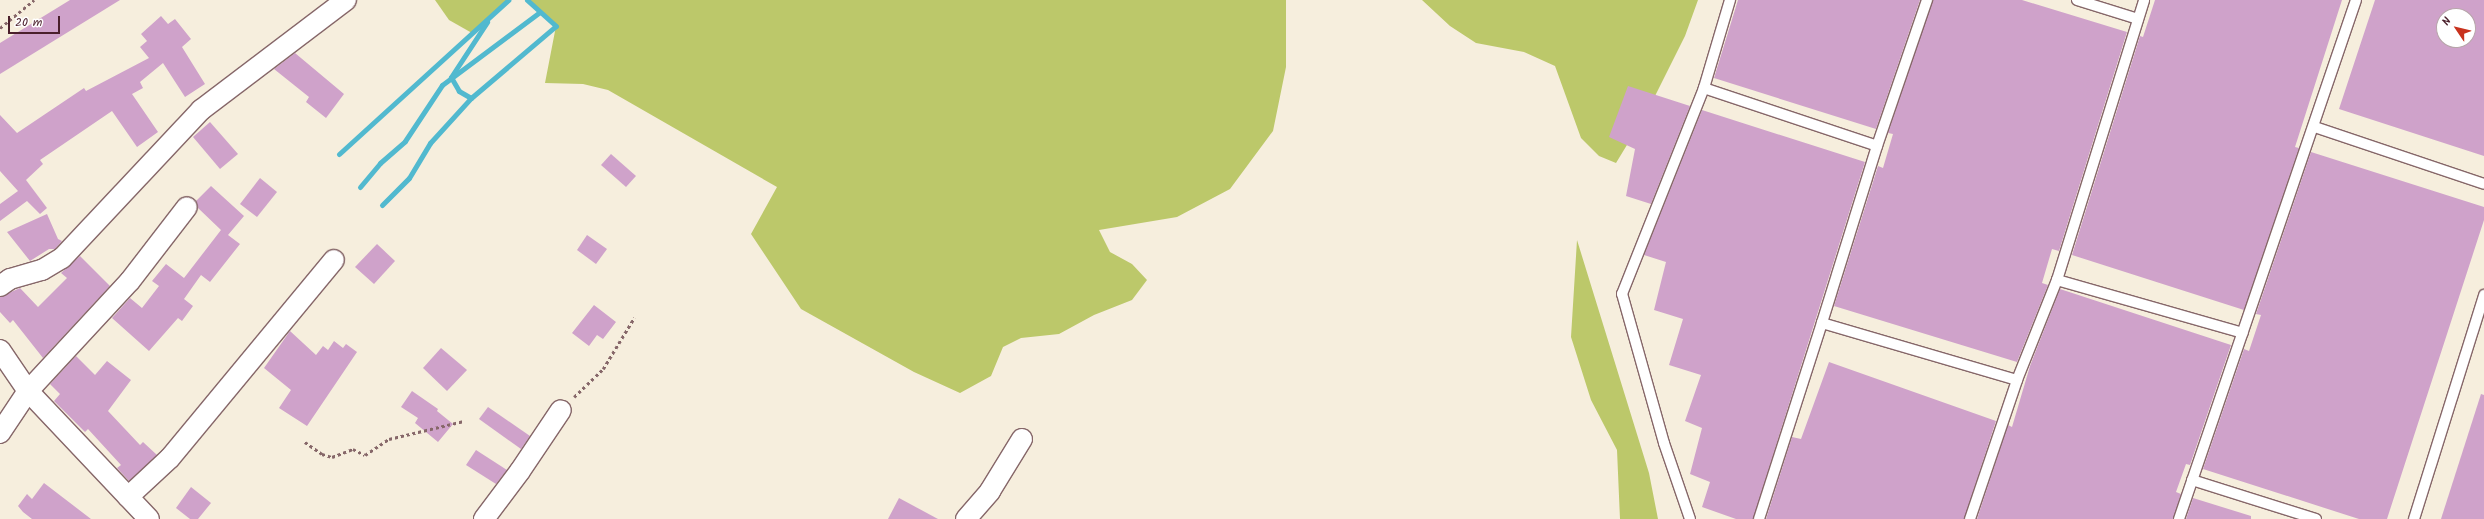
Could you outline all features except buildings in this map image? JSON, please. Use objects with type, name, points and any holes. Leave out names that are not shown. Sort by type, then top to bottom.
[{"type":"street","points":[[0,286],[10,279],[42,270],[62,258],[201,110],[346,0]]},
{"type":"street","points":[[0,433],[28,391],[130,281],[187,207]]},
{"type":"street","points":[[128,498],[170,458],[334,260]]},
{"type":"street","points":[[0,350],[28,391],[149,519]]},
{"type":"street","points":[[484,519],[520,472],[560,410]]},
{"type":"street","points":[[966,519],[990,491],[1022,439]]},
{"type":"lane","points":[[1690,519],[1664,442],[1622,294],[1704,88],[1730,0]]},
{"type":"lane","points":[[1759,519],[1877,146],[1927,0]]},
{"type":"lane","points":[[2077,0],[2138,18]]},
{"type":"lane","points":[[1970,519],[2017,380],[2057,280],[2144,0]]},
{"type":"lane","points":[[2179,519],[2315,127],[2356,0]]},
{"type":"lane","points":[[1704,88],[1877,146]]},
{"type":"lane","points":[[2315,127],[2484,184]]},
{"type":"lane","points":[[2057,280],[2243,333]]},
{"type":"lane","points":[[2414,519],[2484,295]]},
{"type":"lane","points":[[1822,323],[2017,380]]},
{"type":"lane","points":[[2192,480],[2316,519]]},
{"type":"path","points":[[0,28],[34,0]]},
{"type":"path","points":[[560,410],[604,369],[634,318]]},
{"type":"path","points":[[305,442],[322,454],[332,457],[353,449],[365,456],[389,439],[464,421]]},
{"type":"green space","points":[[435,0],[508,0],[472,33],[449,20]]},
{"type":"green space","points":[[527,0],[1286,0],[1286,67],[1273,131],[1230,189],[1177,217],[1099,230],[1110,252],[1132,264],[1147,280],[1132,300],[1094,315],[1059,334],[1021,338],[1003,347],[991,376],[960,393],[914,372],[801,309],[751,234],[777,187],[608,90],[583,84],[545,83],[556,26]]},
{"type":"green space","points":[[1422,0],[1698,0],[1685,36],[1647,112],[1616,163],[1599,156],[1581,138],[1555,66],[1524,52],[1476,43],[1450,26]]},
{"type":"green space","points":[[1577,240],[1649,473],[1658,519],[1620,519],[1617,450],[1591,400],[1571,337]]},
{"type":"waterway","points":[[339,154],[508,0]]},
{"type":"waterway","points":[[382,205],[409,178],[430,143],[471,98],[556,26],[527,0]]},
{"type":"waterway","points":[[360,187],[380,163],[405,141],[442,85],[540,12]]},
{"type":"waterway","points":[[471,98],[459,91],[451,77],[487,22]]}]
